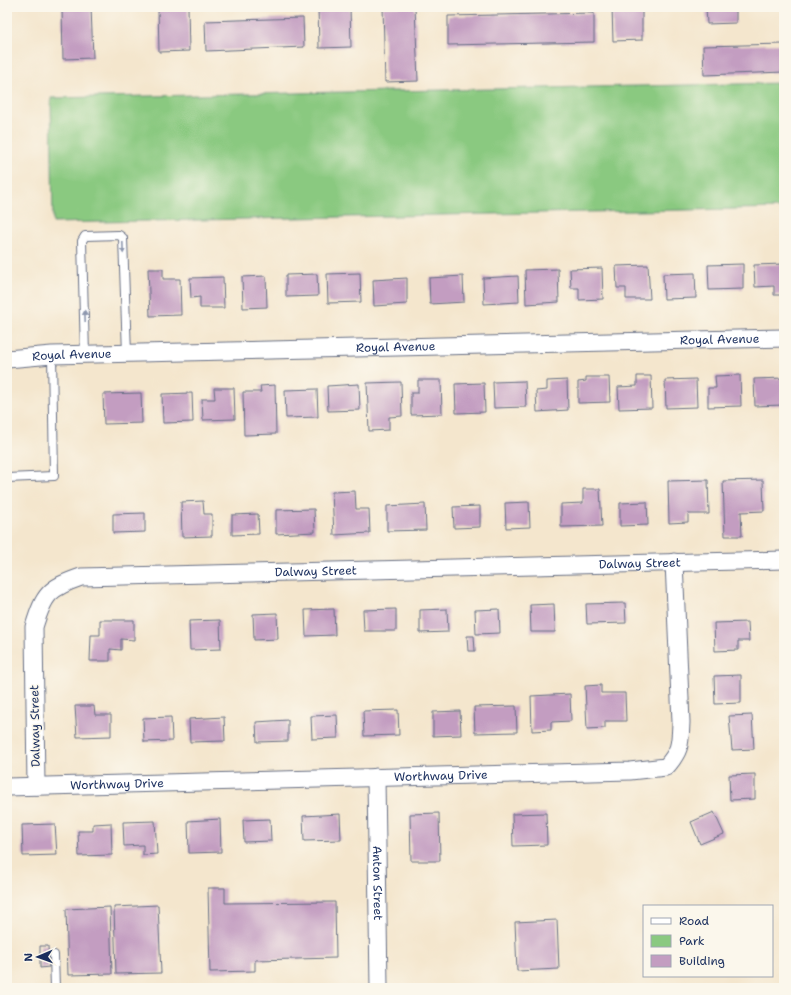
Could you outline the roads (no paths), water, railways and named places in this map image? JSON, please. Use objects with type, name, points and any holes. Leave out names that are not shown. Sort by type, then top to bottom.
[{"type":"street","name":"Royal Avenue","points":[[7,359],[52,355],[784,338]]},
{"type":"street","name":"Dalway Street","points":[[36,786],[34,627],[40,608],[50,592],[62,584],[81,577],[784,560]]},
{"type":"street","name":"Worthway Drive","points":[[7,787],[630,771],[666,767],[675,757],[680,745],[681,722],[674,562]]},
{"type":"street","name":"Anton Street","points":[[376,778],[380,988]]},
{"type":"lane","points":[[85,355],[82,241],[85,236],[119,235],[123,238],[127,354]]},
{"type":"lane","points":[[7,478],[54,476],[52,355]]},
{"type":"lane","points":[[54,955],[55,988]]}]
